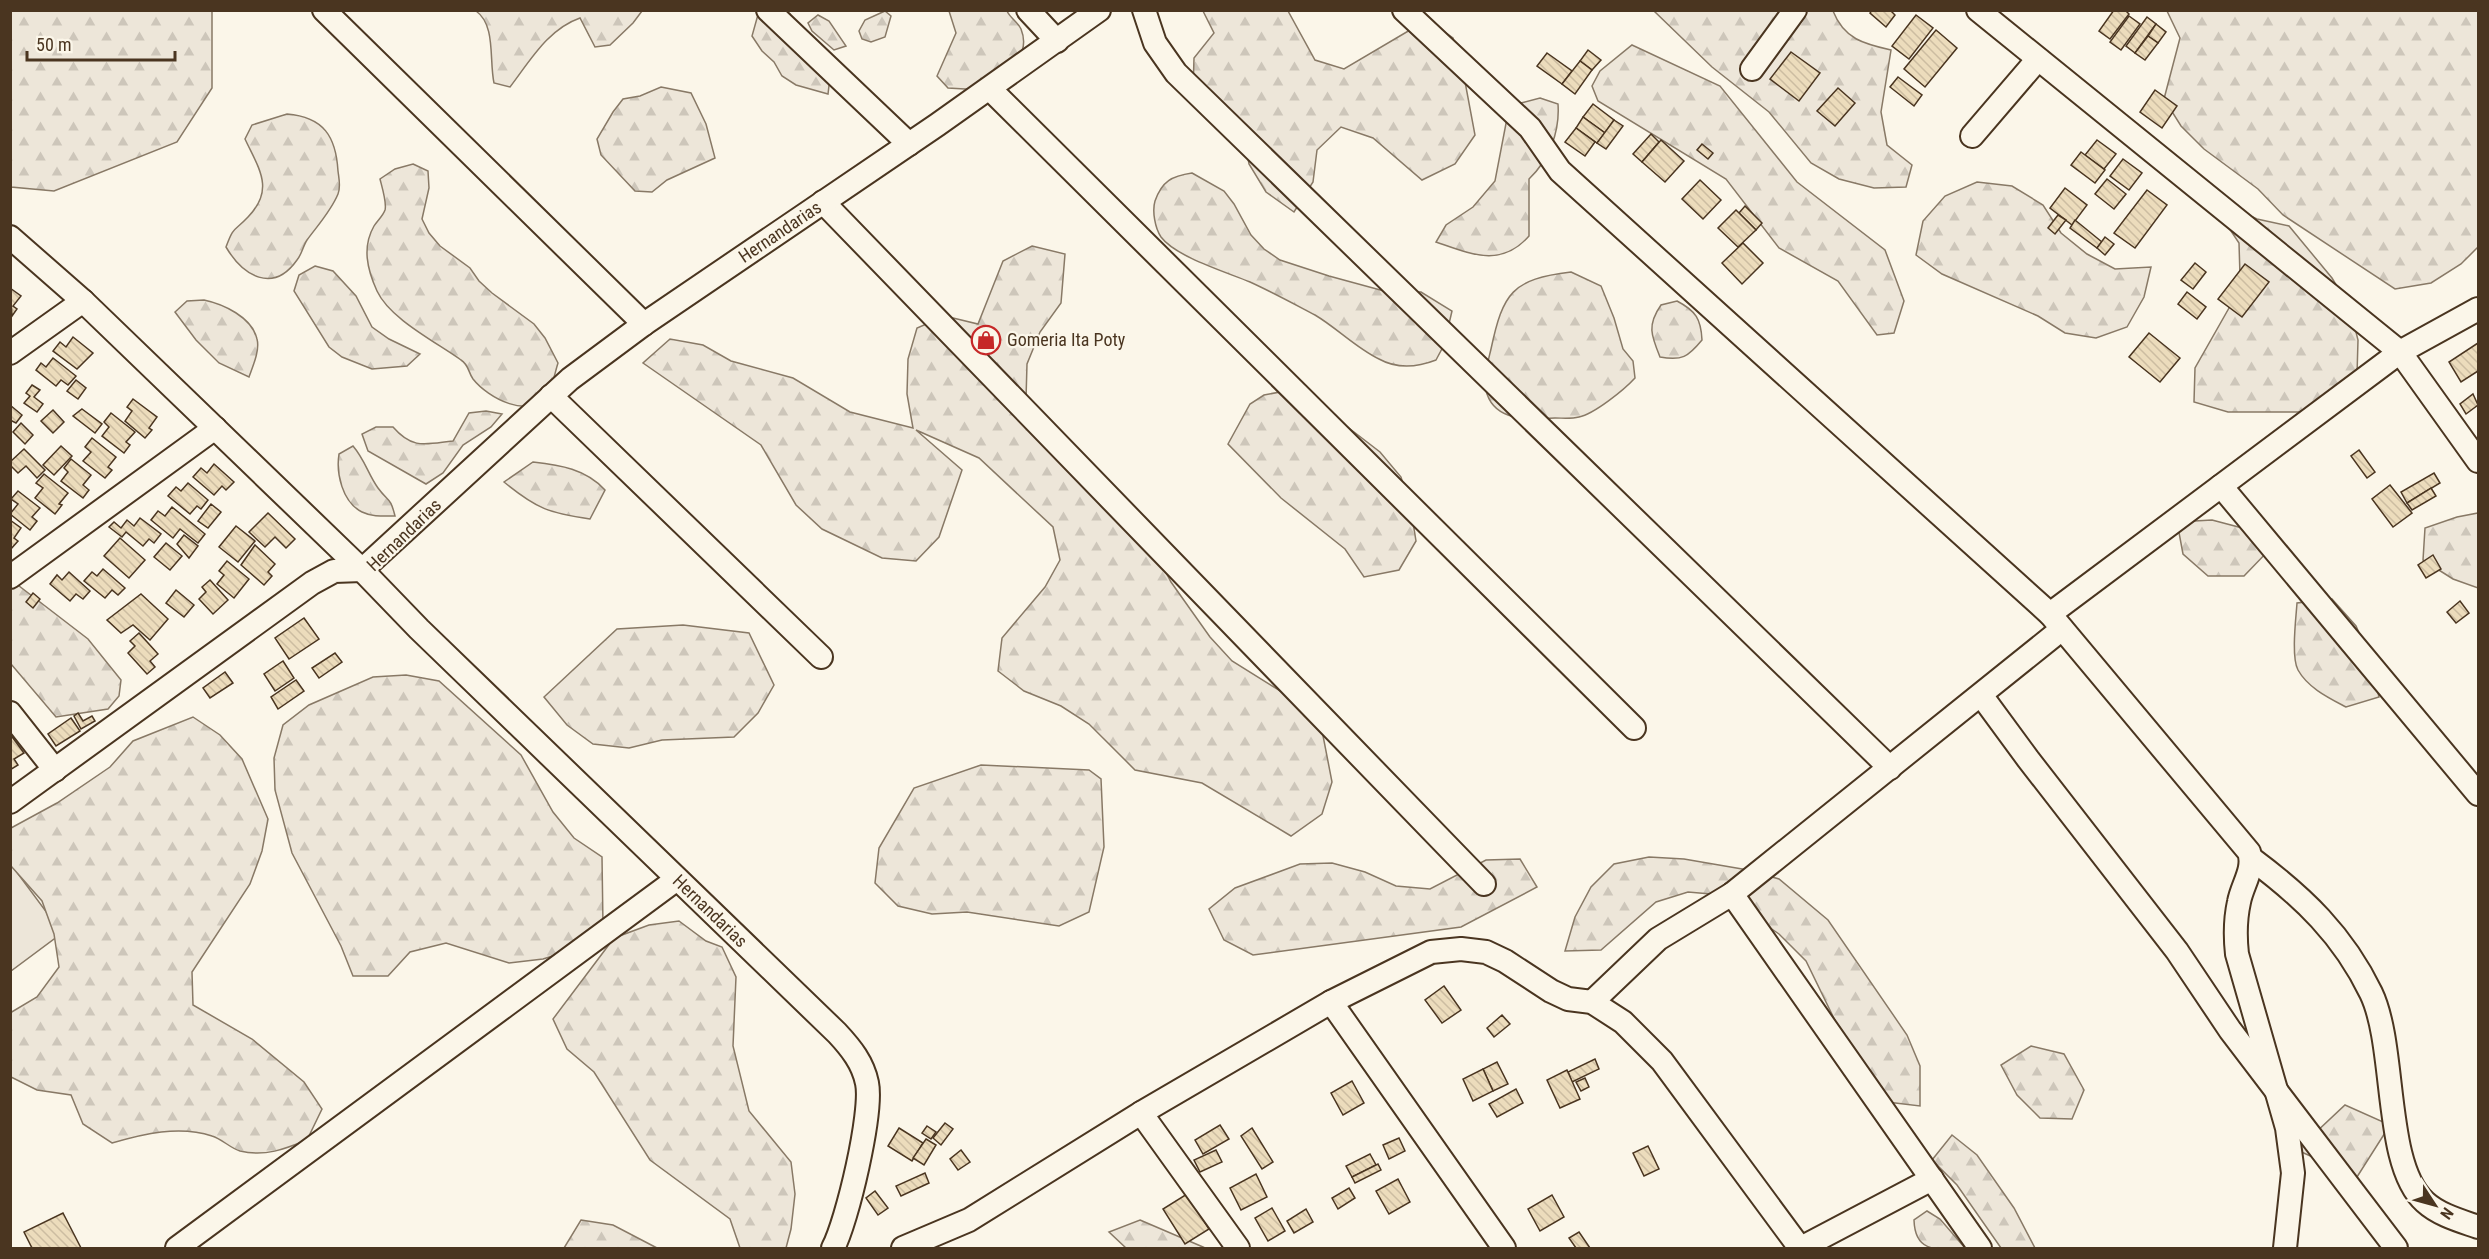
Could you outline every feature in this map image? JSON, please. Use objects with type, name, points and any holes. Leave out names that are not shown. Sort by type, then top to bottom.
[{"type":"street","points":[[324,10],[644,324]]},
{"type":"street","points":[[768,10],[909,144]]},
{"type":"street","points":[[1028,10],[1057,41]]},
{"type":"street","name":"Hernandarias","points":[[833,1248],[847,1212],[868,1109],[868,1085],[863,1067],[837,1033],[419,629],[362,570],[551,396],[644,324],[990,89],[1099,10]]},
{"type":"street","points":[[1144,10],[1155,43],[1176,73],[1890,768]]},
{"type":"street","points":[[1404,10],[1530,128],[1560,171],[2056,621],[2243,844],[2252,860],[2293,890],[2330,928],[2372,995],[2383,1033],[2401,1156],[2413,1188],[2426,1203],[2450,1217],[2478,1227]]},
{"type":"street","points":[[1752,69],[1795,10]]},
{"type":"street","points":[[1978,10],[2400,352],[2478,461]]},
{"type":"street","points":[[1972,136],[2038,59]]},
{"type":"street","points":[[990,89],[1634,728]]},
{"type":"street","points":[[823,202],[1484,884]]},
{"type":"street","points":[[10,237],[83,302],[362,570]]},
{"type":"street","points":[[10,353],[83,302]]},
{"type":"street","points":[[1592,1002],[1658,939],[1732,894],[1981,695],[2056,621],[2221,486],[2400,352],[2478,309]]},
{"type":"street","points":[[551,396],[821,657]]},
{"type":"street","points":[[10,577],[215,429]]},
{"type":"street","points":[[2221,486],[2478,794]]},
{"type":"street","points":[[10,802],[312,583],[334,571],[362,570]]},
{"type":"street","points":[[1981,695],[2177,951],[2230,1030],[2396,1248]]},
{"type":"street","points":[[10,713],[55,770]]},
{"type":"street","points":[[2252,860],[2239,900],[2234,929],[2236,946],[2287,1128],[2293,1173],[2285,1248]]},
{"type":"street","points":[[177,1248],[677,879]]},
{"type":"street","points":[[1732,894],[1980,1248]]},
{"type":"street","points":[[903,1248],[969,1220],[1142,1113],[1331,1002],[1431,952],[1461,949],[1486,952],[1560,995],[1579,1002],[1592,1002],[1623,1022],[1662,1061],[1801,1248],[1932,1179]]},
{"type":"street","points":[[1331,1002],[1504,1248]]},
{"type":"street","points":[[1142,1113],[1238,1248]]},
{"type":"green space","points":[[10,11],[212,11],[212,88],[177,142],[54,191],[11,187]]},
{"type":"green space","points":[[476,11],[642,11],[610,45],[595,47],[580,18],[569,23],[540,47],[510,87],[494,83],[487,25]]},
{"type":"green space","points":[[759,11],[786,11],[790,14],[793,31],[830,77],[828,94],[796,85],[782,76],[774,62],[762,51],[752,36]]},
{"type":"green space","points":[[885,11],[891,16],[885,37],[871,42],[862,39],[859,31],[865,20]]},
{"type":"green space","points":[[949,11],[1007,11],[1021,29],[1024,40],[1023,49],[1014,65],[982,90],[948,88],[937,76],[956,33]]},
{"type":"green space","points":[[1203,11],[1288,11],[1315,60],[1344,69],[1427,20],[1453,38],[1463,71],[1475,135],[1455,164],[1422,180],[1373,138],[1341,127],[1317,150],[1313,182],[1294,212],[1266,192],[1249,164],[1243,132],[1193,91],[1194,58],[1214,33]]},
{"type":"green space","points":[[1654,11],[1833,11],[1843,28],[1856,39],[1891,50],[1881,112],[1887,145],[1912,165],[1906,187],[1874,188],[1839,179],[1811,163],[1769,112],[1712,67]]},
{"type":"green space","points":[[2167,11],[2478,11],[2478,247],[2461,264],[2431,283],[2395,289],[2283,215],[2258,189],[2204,149],[2181,126],[2164,99],[2180,38]]},
{"type":"green space","points":[[818,15],[829,21],[846,46],[834,50],[812,31],[808,23]]},
{"type":"green space","points":[[1632,45],[1720,86],[1797,182],[1885,250],[1904,301],[1894,333],[1877,335],[1838,281],[1779,248],[1726,179],[1598,101],[1592,86],[1600,71]]},
{"type":"green space","points":[[661,87],[691,93],[706,124],[715,158],[667,180],[652,192],[635,191],[601,155],[597,139],[623,99],[640,96]]},
{"type":"green space","points":[[1540,98],[1558,104],[1558,114],[1552,145],[1542,163],[1529,179],[1529,236],[1508,252],[1485,256],[1436,242],[1446,225],[1473,207],[1495,181],[1508,113],[1521,103]]},
{"type":"green space","points":[[287,114],[310,119],[326,131],[337,159],[339,189],[332,206],[307,240],[299,258],[288,270],[278,276],[259,277],[241,266],[226,247],[233,232],[256,207],[263,188],[259,169],[245,139],[252,125]]},
{"type":"green space","points":[[413,164],[428,171],[429,188],[422,219],[429,233],[440,246],[470,268],[479,281],[492,293],[534,324],[545,338],[558,363],[550,390],[540,401],[520,406],[509,404],[489,393],[473,379],[464,362],[414,329],[392,311],[377,291],[368,266],[367,250],[370,234],[385,210],[380,179],[395,169]]},
{"type":"green space","points":[[1192,173],[1224,191],[1251,235],[1264,249],[1280,260],[1384,291],[1421,292],[1452,311],[1444,345],[1436,360],[1408,366],[1386,362],[1362,349],[1315,315],[1250,282],[1189,257],[1168,244],[1161,237],[1156,224],[1155,201],[1165,184],[1179,176]]},
{"type":"green space","points":[[1977,182],[2012,186],[2043,205],[2061,233],[2087,254],[2115,269],[2151,267],[2144,297],[2127,327],[2096,338],[2065,333],[2038,316],[1942,274],[1916,255],[1923,221],[1945,196]]},
{"type":"green space","points":[[2227,205],[2257,219],[2289,226],[2332,278],[2350,308],[2358,340],[2357,375],[2332,403],[2299,412],[2228,412],[2194,402],[2195,368],[2229,308],[2240,276],[2239,243],[2221,216]]},
{"type":"green space","points":[[1032,246],[1065,254],[1061,303],[1040,332],[1027,364],[1026,399],[1138,518],[1171,582],[1210,637],[1232,661],[1319,715],[1332,782],[1322,814],[1291,836],[1202,783],[1135,770],[1089,724],[1061,706],[1024,691],[998,671],[1002,638],[1045,587],[1060,560],[1053,527],[979,458],[916,430],[962,470],[939,537],[916,561],[882,558],[822,529],[796,505],[761,445],[643,363],[670,339],[703,345],[731,361],[793,378],[850,412],[913,428],[907,394],[908,359],[917,328],[945,316],[978,324],[1003,261]]},
{"type":"green space","points":[[315,266],[333,271],[356,296],[372,327],[389,339],[420,354],[407,366],[372,369],[342,357],[329,347],[294,291],[299,275]]},
{"type":"green space","points":[[1571,272],[1601,286],[1623,349],[1633,361],[1635,378],[1608,401],[1579,417],[1526,418],[1507,415],[1492,403],[1485,383],[1500,314],[1513,292],[1523,285],[1535,279]]},
{"type":"green space","points":[[204,300],[236,313],[254,331],[258,348],[249,377],[219,363],[196,340],[175,312],[187,301]]},
{"type":"green space","points":[[1677,301],[1689,308],[1696,316],[1702,340],[1684,356],[1660,357],[1654,342],[1652,324],[1661,305]]},
{"type":"green space","points":[[1301,388],[1315,402],[1380,452],[1401,477],[1411,510],[1416,541],[1399,570],[1364,577],[1345,549],[1281,498],[1228,444],[1250,404],[1264,395]]},
{"type":"green space","points":[[486,411],[502,414],[491,427],[463,445],[443,473],[426,484],[368,451],[362,434],[376,427],[393,427],[407,439],[420,444],[453,441],[469,413]]},
{"type":"green space","points":[[353,446],[378,488],[390,502],[395,516],[366,514],[355,507],[345,494],[340,478],[339,454]]},
{"type":"green space","points":[[533,462],[572,469],[590,477],[605,490],[590,519],[553,512],[535,504],[504,482]]},
{"type":"green space","points":[[2478,513],[2478,588],[2453,579],[2423,560],[2425,528],[2457,517]]},
{"type":"green space","points":[[2212,520],[2246,529],[2273,546],[2244,576],[2208,576],[2183,554],[2177,522]]},
{"type":"green space","points":[[10,579],[88,639],[121,680],[119,696],[108,709],[56,717],[11,664]]},
{"type":"green space","points":[[2332,599],[2356,626],[2370,658],[2379,697],[2346,707],[2319,692],[2307,682],[2296,664],[2294,637],[2297,603]]},
{"type":"green space","points":[[683,625],[749,633],[774,685],[758,713],[734,737],[662,740],[629,748],[593,744],[567,725],[544,697],[617,629]]},
{"type":"green space","points":[[406,675],[439,681],[521,755],[553,812],[574,838],[602,857],[603,926],[575,949],[543,959],[509,963],[446,943],[410,952],[388,976],[353,976],[341,946],[292,853],[275,790],[274,758],[283,725],[309,705],[373,677]]},
{"type":"green space","points":[[193,717],[220,735],[242,759],[268,819],[262,851],[250,884],[192,972],[193,1005],[252,1039],[304,1082],[322,1109],[307,1140],[275,1151],[249,1153],[240,1151],[212,1136],[187,1131],[161,1132],[112,1143],[83,1124],[71,1095],[37,1090],[11,1077],[10,1013],[37,997],[59,967],[54,934],[42,901],[11,866],[11,828],[57,803],[110,767],[133,741]]},
{"type":"green space","points":[[981,765],[1089,770],[1101,779],[1104,847],[1089,912],[1059,926],[967,912],[932,914],[898,906],[875,883],[879,848],[914,788]]},
{"type":"green space","points":[[1649,857],[1684,859],[1748,870],[1779,879],[1828,920],[1907,1035],[1920,1066],[1920,1106],[1887,1102],[1863,1078],[1806,961],[1779,934],[1722,895],[1688,892],[1656,902],[1601,950],[1565,951],[1575,917],[1591,887],[1614,864]]},
{"type":"green space","points":[[1520,859],[1537,887],[1461,927],[1253,955],[1224,940],[1209,909],[1235,888],[1300,864],[1332,863],[1365,872],[1396,886],[1430,889],[1486,860]]},
{"type":"green space","points":[[10,863],[62,933],[11,971],[10,971]]},
{"type":"green space","points":[[679,921],[706,941],[722,947],[736,977],[733,1046],[749,1111],[791,1162],[795,1194],[791,1229],[786,1248],[740,1248],[730,1219],[650,1160],[594,1072],[567,1049],[553,1019],[614,938],[649,925]]},
{"type":"green space","points":[[2031,1046],[2064,1054],[2084,1090],[2072,1119],[2040,1118],[2017,1095],[2001,1065]]},
{"type":"green space","points":[[2345,1105],[2390,1125],[2357,1177],[2297,1150]]},
{"type":"green space","points":[[1952,1135],[1977,1155],[2014,1208],[2035,1248],[2001,1248],[1957,1185],[1932,1160]]},
{"type":"green space","points":[[1927,1211],[1940,1219],[1965,1248],[1938,1249],[1924,1245],[1915,1231],[1914,1220]]},
{"type":"green space","points":[[581,1220],[613,1225],[657,1248],[564,1248]]},
{"type":"green space","points":[[1140,1220],[1205,1248],[1126,1248],[1109,1232]]},
{"type":"building","points":[[1872,10],[1890,10],[1895,15],[1886,27],[1870,13]]},
{"type":"building","points":[[2114,10],[2125,10],[2129,14],[2110,39],[2099,31]]},
{"type":"building","points":[[1916,15],[1933,28],[1909,59],[1892,46]]},
{"type":"building","points":[[2129,16],[2140,24],[2121,50],[2110,42]]},
{"type":"building","points":[[2147,17],[2156,24],[2135,53],[2126,46]]},
{"type":"building","points":[[2156,24],[2166,32],[2158,43],[2148,36]]},
{"type":"building","points":[[1936,30],[1957,48],[1925,87],[1904,69]]},
{"type":"building","points":[[2148,36],[2158,43],[2145,60],[2135,53]]},
{"type":"building","points":[[1588,50],[1601,60],[1592,70],[1580,61]]},
{"type":"building","points":[[1791,52],[1820,73],[1799,101],[1770,79]]},
{"type":"building","points":[[1547,53],[1572,71],[1562,84],[1537,66]]},
{"type":"building","points":[[1580,61],[1592,70],[1575,94],[1562,84]]},
{"type":"building","points":[[1898,77],[1922,95],[1914,106],[1890,87]]},
{"type":"building","points":[[1838,88],[1855,103],[1835,126],[1817,111]]},
{"type":"building","points":[[2155,90],[2177,106],[2162,128],[2140,112]]},
{"type":"building","points":[[1593,104],[1614,120],[1605,133],[1583,117]]},
{"type":"building","points":[[1583,117],[1605,133],[1597,143],[1576,128]]},
{"type":"building","points":[[1614,120],[1623,126],[1606,149],[1597,143]]},
{"type":"building","points":[[1576,128],[1595,142],[1585,156],[1565,142]]},
{"type":"building","points":[[1651,134],[1659,142],[1642,162],[1633,154]]},
{"type":"building","points":[[1661,140],[1684,161],[1665,182],[1642,162]]},
{"type":"building","points":[[2097,140],[2116,154],[2104,169],[2085,155]]},
{"type":"building","points":[[1702,144],[1713,153],[1708,159],[1697,150]]},
{"type":"building","points":[[2081,152],[2105,170],[2095,183],[2071,165]]},
{"type":"building","points":[[2123,159],[2142,173],[2129,190],[2110,176]]},
{"type":"building","points":[[2107,179],[2126,194],[2114,209],[2095,194]]},
{"type":"building","points":[[1700,180],[1721,200],[1703,219],[1682,199]]},
{"type":"building","points":[[2065,188],[2087,205],[2072,225],[2050,208]]},
{"type":"building","points":[[2147,190],[2167,205],[2135,248],[2114,233]]},
{"type":"building","points":[[1745,206],[1762,223],[1756,230],[1739,213]]},
{"type":"building","points":[[1736,210],[1756,230],[1738,247],[1718,228]]},
{"type":"building","points":[[2058,215],[2066,220],[2055,234],[2048,228]]},
{"type":"building","points":[[2075,220],[2102,242],[2097,248],[2070,228]]},
{"type":"building","points":[[2105,237],[2114,244],[2105,255],[2097,248]]},
{"type":"building","points":[[1743,243],[1763,263],[1742,284],[1722,263]]},
{"type":"building","points":[[2195,263],[2206,272],[2193,289],[2181,280]]},
{"type":"building","points":[[2245,264],[2269,282],[2242,317],[2218,299]]},
{"type":"building","points":[[10,288],[21,296],[13,306],[17,309],[12,316]]},
{"type":"building","points":[[2187,292],[2206,307],[2197,319],[2178,304]]},
{"type":"building","points":[[2149,333],[2180,358],[2160,382],[2129,357]]},
{"type":"building","points":[[73,337],[93,353],[77,369],[53,351],[60,342],[66,347]]},
{"type":"building","points":[[2478,343],[2478,371],[2461,382],[2449,362]]},
{"type":"building","points":[[53,358],[76,376],[68,385],[61,380],[56,386],[36,370],[41,363],[46,367]]},
{"type":"building","points":[[76,380],[86,388],[78,399],[67,391]]},
{"type":"building","points":[[32,385],[40,390],[34,397],[43,404],[37,412],[24,403],[30,396],[26,393]]},
{"type":"building","points":[[2473,394],[2478,405],[2466,414],[2460,404]]},
{"type":"building","points":[[133,399],[157,417],[149,428],[152,430],[145,438],[125,421],[132,411],[127,407]]},
{"type":"building","points":[[10,405],[22,415],[16,423],[10,420]]},
{"type":"building","points":[[82,409],[102,424],[95,433],[73,416]]},
{"type":"building","points":[[53,410],[64,422],[53,433],[41,421]]},
{"type":"building","points":[[111,413],[135,432],[126,442],[130,445],[124,453],[102,436],[109,427],[104,422]]},
{"type":"building","points":[[21,423],[33,435],[25,444],[13,432]]},
{"type":"building","points":[[92,438],[116,457],[108,467],[112,470],[105,478],[83,461],[91,452],[85,447]]},
{"type":"building","points":[[61,446],[72,456],[54,475],[43,465]]},
{"type":"building","points":[[24,449],[45,470],[37,478],[26,466],[18,473],[10,465],[10,462]]},
{"type":"building","points":[[2359,450],[2375,472],[2367,478],[2351,456]]},
{"type":"building","points":[[71,459],[91,475],[83,485],[89,490],[83,498],[61,481],[68,472],[64,468]]},
{"type":"building","points":[[214,464],[234,482],[226,490],[222,486],[214,495],[193,477],[201,468],[207,473]]},
{"type":"building","points":[[2434,473],[2440,483],[2407,503],[2401,492]]},
{"type":"building","points":[[44,474],[68,493],[59,504],[62,505],[55,514],[35,498],[43,488],[36,483]]},
{"type":"building","points":[[188,483],[208,500],[201,509],[197,506],[190,514],[168,496],[176,487],[181,491]]},
{"type":"building","points":[[2390,485],[2412,513],[2393,527],[2372,499]]},
{"type":"building","points":[[2431,488],[2436,496],[2412,510],[2407,503]]},
{"type":"building","points":[[18,491],[40,508],[32,517],[37,521],[30,530],[10,514],[18,504],[11,499]]},
{"type":"building","points":[[211,504],[221,512],[208,528],[198,521]]},
{"type":"building","points":[[172,507],[205,534],[198,543],[180,529],[173,538],[151,520],[158,511],[165,516]]},
{"type":"building","points":[[268,513],[295,539],[286,548],[275,537],[265,547],[249,532]]},
{"type":"building","points":[[140,518],[161,534],[154,543],[149,539],[143,546],[126,532],[122,537],[109,527],[114,522],[121,528],[127,520],[134,526]]},
{"type":"building","points":[[10,520],[21,528],[14,538],[18,541],[10,550]]},
{"type":"building","points":[[236,526],[255,541],[238,562],[219,547]]},
{"type":"building","points":[[184,535],[198,546],[189,558],[177,544]]},
{"type":"building","points":[[120,538],[145,560],[129,578],[104,556]]},
{"type":"building","points":[[166,543],[182,556],[170,570],[154,557]]},
{"type":"building","points":[[255,545],[275,564],[268,572],[272,576],[264,585],[241,565]]},
{"type":"building","points":[[2433,555],[2441,569],[2426,578],[2418,565]]},
{"type":"building","points":[[227,561],[249,579],[234,598],[217,584],[224,575],[219,571]]},
{"type":"building","points":[[103,569],[125,588],[118,595],[112,590],[105,598],[84,581],[92,572],[97,576]]},
{"type":"building","points":[[69,572],[90,591],[83,599],[76,594],[70,601],[50,584],[57,575],[62,580]]},
{"type":"building","points":[[210,580],[228,600],[213,614],[199,599],[206,592],[202,587]]},
{"type":"building","points":[[176,590],[194,605],[184,617],[166,603]]},
{"type":"building","points":[[33,593],[40,599],[33,608],[26,602]]},
{"type":"building","points":[[141,594],[168,619],[150,640],[133,625],[121,633],[107,620]]},
{"type":"building","points":[[2460,601],[2469,613],[2456,623],[2447,612]]},
{"type":"building","points":[[304,618],[319,639],[289,659],[275,638]]},
{"type":"building","points":[[139,633],[158,654],[150,661],[155,667],[147,674],[128,653],[135,646],[130,641]]},
{"type":"building","points":[[335,653],[342,662],[319,678],[312,668]]},
{"type":"building","points":[[283,661],[294,678],[275,691],[264,674]]},
{"type":"building","points":[[225,672],[233,683],[210,698],[203,688]]},
{"type":"building","points":[[296,680],[304,691],[278,709],[271,697]]},
{"type":"building","points":[[78,713],[83,721],[92,716],[95,721],[81,729],[74,716]]},
{"type":"building","points":[[71,718],[80,731],[56,746],[48,734]]},
{"type":"building","points":[[10,734],[24,753],[14,759],[18,765],[10,770]]},
{"type":"building","points":[[1444,986],[1461,1010],[1442,1023],[1425,1000]]},
{"type":"building","points":[[1502,1015],[1510,1024],[1494,1037],[1487,1028]]},
{"type":"building","points":[[1595,1059],[1599,1069],[1572,1082],[1568,1072]]},
{"type":"building","points":[[1497,1062],[1508,1084],[1493,1091],[1483,1069]]},
{"type":"building","points":[[1483,1069],[1493,1091],[1473,1101],[1463,1079]]},
{"type":"building","points":[[1567,1070],[1580,1099],[1560,1108],[1547,1080]]},
{"type":"building","points":[[1585,1078],[1589,1087],[1581,1091],[1576,1082]]},
{"type":"building","points":[[1352,1081],[1364,1103],[1343,1115],[1331,1093]]},
{"type":"building","points":[[1516,1089],[1523,1103],[1497,1117],[1489,1104]]},
{"type":"building","points":[[945,1123],[953,1129],[941,1145],[933,1138]]},
{"type":"building","points":[[1220,1125],[1229,1139],[1203,1154],[1195,1140]]},
{"type":"building","points":[[927,1126],[936,1132],[931,1139],[922,1133]]},
{"type":"building","points":[[899,1128],[923,1143],[912,1161],[888,1146]]},
{"type":"building","points":[[1252,1128],[1273,1162],[1262,1169],[1241,1136]]},
{"type":"building","points":[[1399,1138],[1405,1151],[1389,1159],[1383,1145]]},
{"type":"building","points":[[926,1139],[936,1145],[924,1165],[913,1158]]},
{"type":"building","points":[[1648,1146],[1659,1169],[1644,1176],[1633,1153]]},
{"type":"building","points":[[961,1150],[970,1162],[958,1170],[950,1159]]},
{"type":"building","points":[[1216,1150],[1222,1162],[1200,1172],[1194,1160]]},
{"type":"building","points":[[1370,1154],[1376,1165],[1352,1177],[1346,1166]]},
{"type":"building","points":[[1378,1164],[1381,1170],[1355,1183],[1352,1177]]},
{"type":"building","points":[[925,1173],[929,1183],[901,1196],[896,1186]]},
{"type":"building","points":[[1256,1174],[1267,1197],[1241,1210],[1230,1188]]},
{"type":"building","points":[[1398,1179],[1410,1202],[1389,1214],[1376,1191]]},
{"type":"building","points":[[1349,1188],[1355,1198],[1338,1209],[1332,1198]]},
{"type":"building","points":[[875,1191],[888,1208],[878,1215],[866,1198]]},
{"type":"building","points":[[1187,1194],[1209,1229],[1185,1244],[1163,1209]]},
{"type":"building","points":[[1552,1195],[1564,1217],[1540,1231],[1528,1209]]},
{"type":"building","points":[[1272,1208],[1285,1231],[1268,1241],[1255,1218]]},
{"type":"building","points":[[1306,1209],[1313,1222],[1294,1233],[1287,1221]]},
{"type":"building","points":[[63,1213],[81,1248],[32,1248],[24,1232]]},
{"type":"building","points":[[1579,1232],[1590,1248],[1576,1248],[1569,1238]]},
{"type":"place","name":"Gomeria Ita Poty","points":[[986,340]]}]
